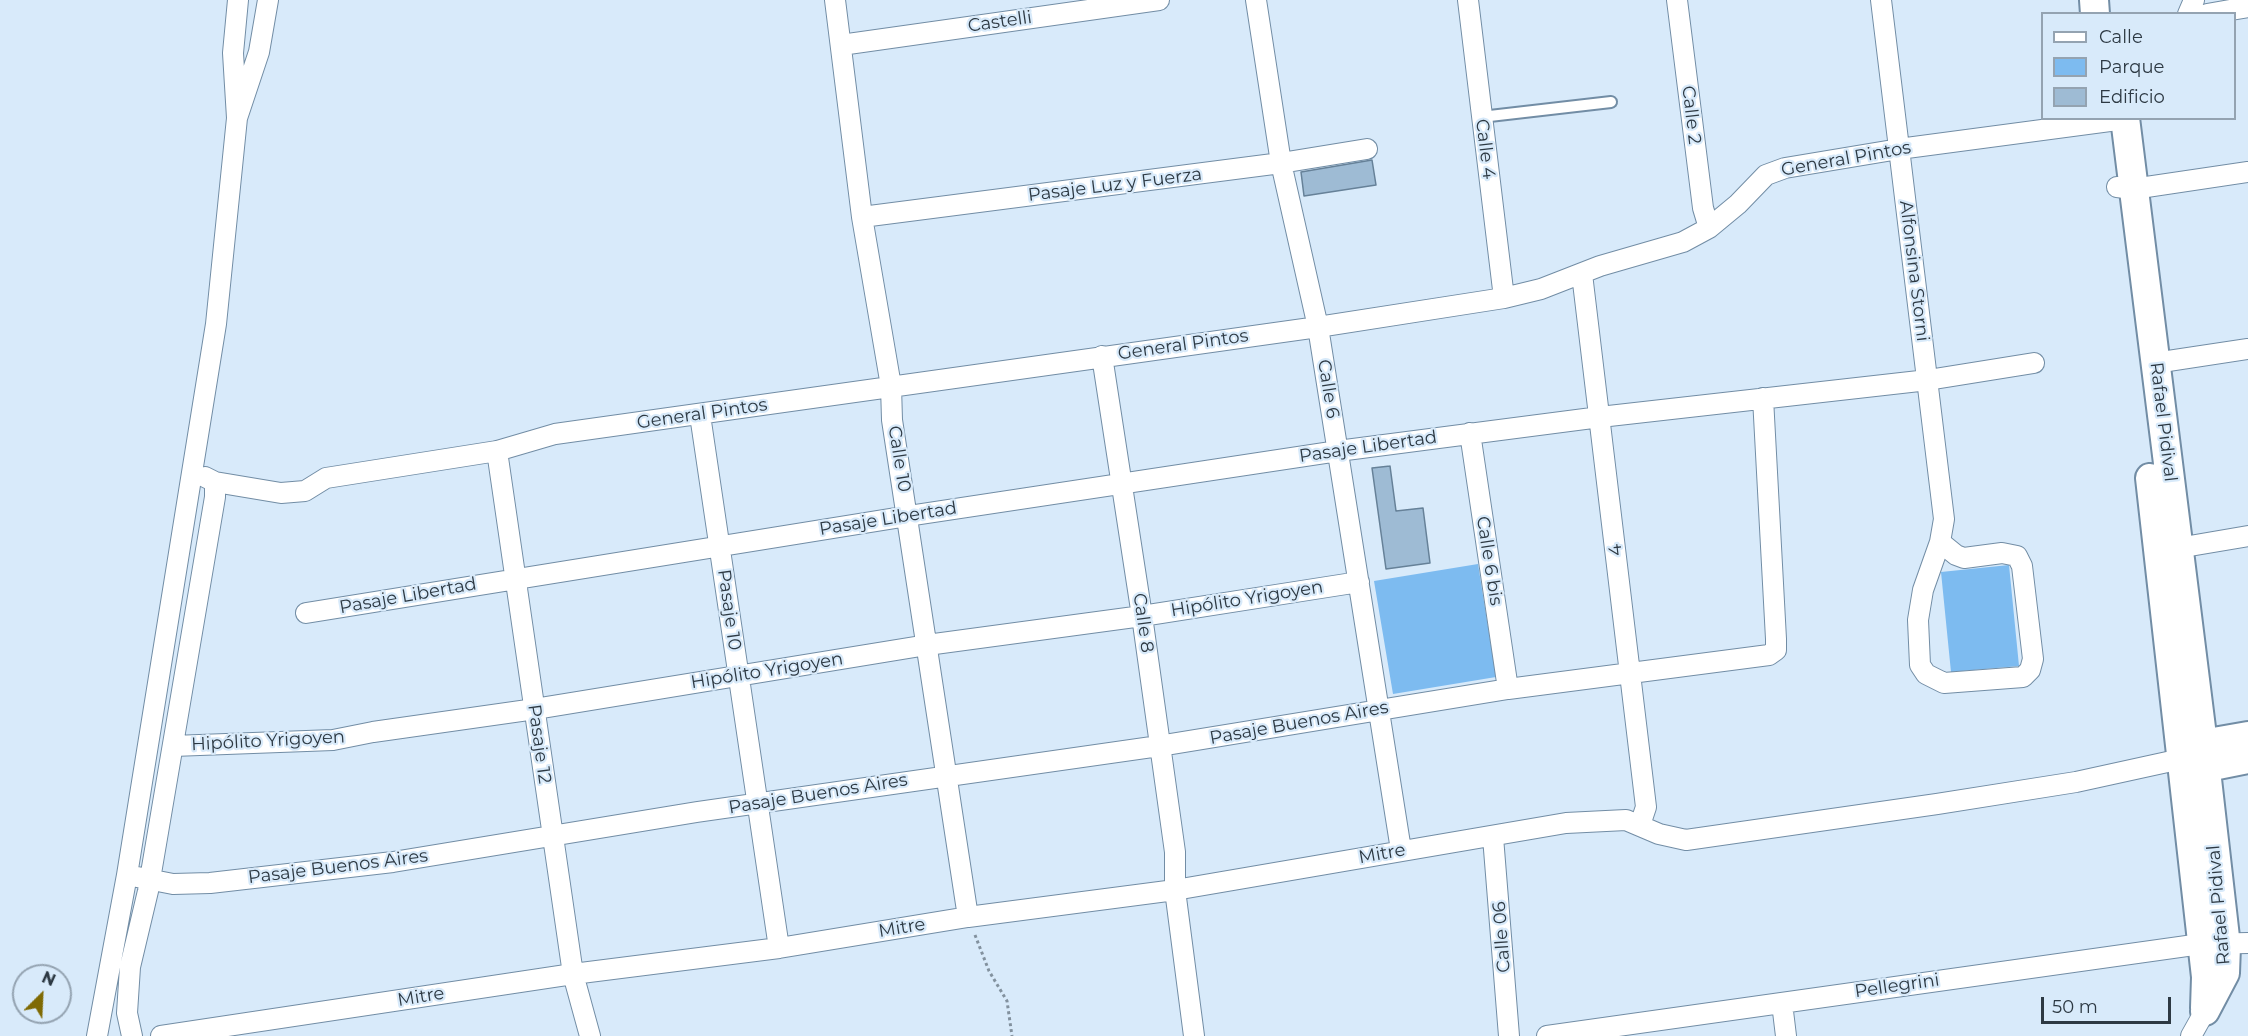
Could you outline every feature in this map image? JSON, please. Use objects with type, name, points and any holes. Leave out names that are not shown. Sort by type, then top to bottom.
[{"type":"street","points":[[97,1036],[127,875],[216,324],[237,118],[233,53],[238,0]]},
{"type":"street","points":[[237,118],[259,51],[268,0]]},
{"type":"street","name":"Calle 10","points":[[835,0],[862,217],[891,386],[892,420],[968,917]]},
{"type":"street","name":"Castelli","points":[[841,45],[1037,8],[1159,0]]},
{"type":"street","name":"Calle 6","points":[[1256,0],[1281,164],[1318,327],[1401,850]]},
{"type":"street","name":"Calle 4","points":[[1467,0],[1504,298]]},
{"type":"street","name":"Calle 2","points":[[1677,0],[1703,208],[1709,228]]},
{"type":"street","name":"Alfonsina Storni","points":[[1881,0],[1944,519],[1940,542],[1923,590],[1918,620],[1920,665],[1926,675],[1944,683],[2023,677],[2030,670],[2033,659],[2022,566],[2017,556],[2002,553],[1964,558],[1956,555],[1940,542]]},
{"type":"street","points":[[2218,12],[2248,7]]},
{"type":"street","name":"General Pintos","points":[[192,471],[215,482],[281,494],[305,490],[326,478],[497,451],[555,434],[1318,327],[1504,298],[1540,289],[1600,266],[1683,242],[1709,228],[1738,204],[1766,175],[1785,168],[1899,149],[2110,120]]},
{"type":"street","name":"Rafael Pidival","points":[[2117,120],[2191,758],[2225,944],[2206,977],[2205,1011]]},
{"type":"street","name":"Pasaje Luz y Fuerza","points":[[862,217],[1281,164],[1367,149]]},
{"type":"street","points":[[2125,188],[2248,172]]},
{"type":"street","name":"Rafael Pidival","points":[[2125,188],[2155,363],[2178,548],[2191,758]]},
{"type":"street","name":"4","points":[[1582,274],[1646,807],[1640,825]]},
{"type":"street","points":[[2155,363],[2248,349]]},
{"type":"street","name":"Calle 8","points":[[1102,356],[1123,484],[1175,852],[1175,890],[1194,1036]]},
{"type":"street","name":"Pasaje Libertad","points":[[306,613],[908,516],[1338,451],[1600,417],[1928,380],[2034,363]]},
{"type":"street","name":"Pasaje Buenos Aires","points":[[127,875],[173,884],[393,862],[945,775],[1159,746],[1509,689],[1769,656],[1776,650],[1763,398]]},
{"type":"street","name":"Pasaje 10","points":[[700,415],[779,948]]},
{"type":"street","name":"Calle 6 bis","points":[[1470,434],[1509,689]]},
{"type":"street","name":"Pasaje 12","points":[[497,451],[518,578],[552,838],[573,974],[590,1036]]},
{"type":"street","points":[[132,1036],[127,1013],[127,988],[150,879],[215,497],[215,482]]},
{"type":"street","points":[[2178,548],[2248,536]]},
{"type":"street","name":"Hipólito Yrigoyen","points":[[173,746],[333,740],[927,645],[1142,616],[1359,582]]},
{"type":"street","points":[[2191,758],[2248,736]]},
{"type":"street","points":[[2191,758],[2248,759]]},
{"type":"street","name":"Mitre","points":[[161,1036],[573,974],[779,948],[968,917],[1175,890],[1588,820],[1616,819],[1640,825],[1659,834],[1686,840],[2076,782],[2191,758]]},
{"type":"street","name":"Calle 06","points":[[1493,837],[1509,1036]]},
{"type":"street","name":"Pellegrini","points":[[1547,1036],[2225,944]]},
{"type":"street","points":[[1782,1003],[1786,1036]]},
{"type":"street","points":[[2191,1036],[2205,1011]]},
{"type":"lane","points":[[1481,117],[1611,102]]},
{"type":"path","points":[[968,917],[989,971],[1006,1001],[1012,1036]]},
{"type":"green space","points":[[1478,564],[1496,677],[1393,694],[1374,581]]},
{"type":"green space","points":[[2009,565],[2019,666],[1951,672],[1941,572]]},
{"type":"building","points":[[1372,160],[1376,185],[1304,196],[1301,172]]},
{"type":"building","points":[[1390,466],[1396,511],[1423,508],[1430,563],[1386,569],[1372,468]]}]
